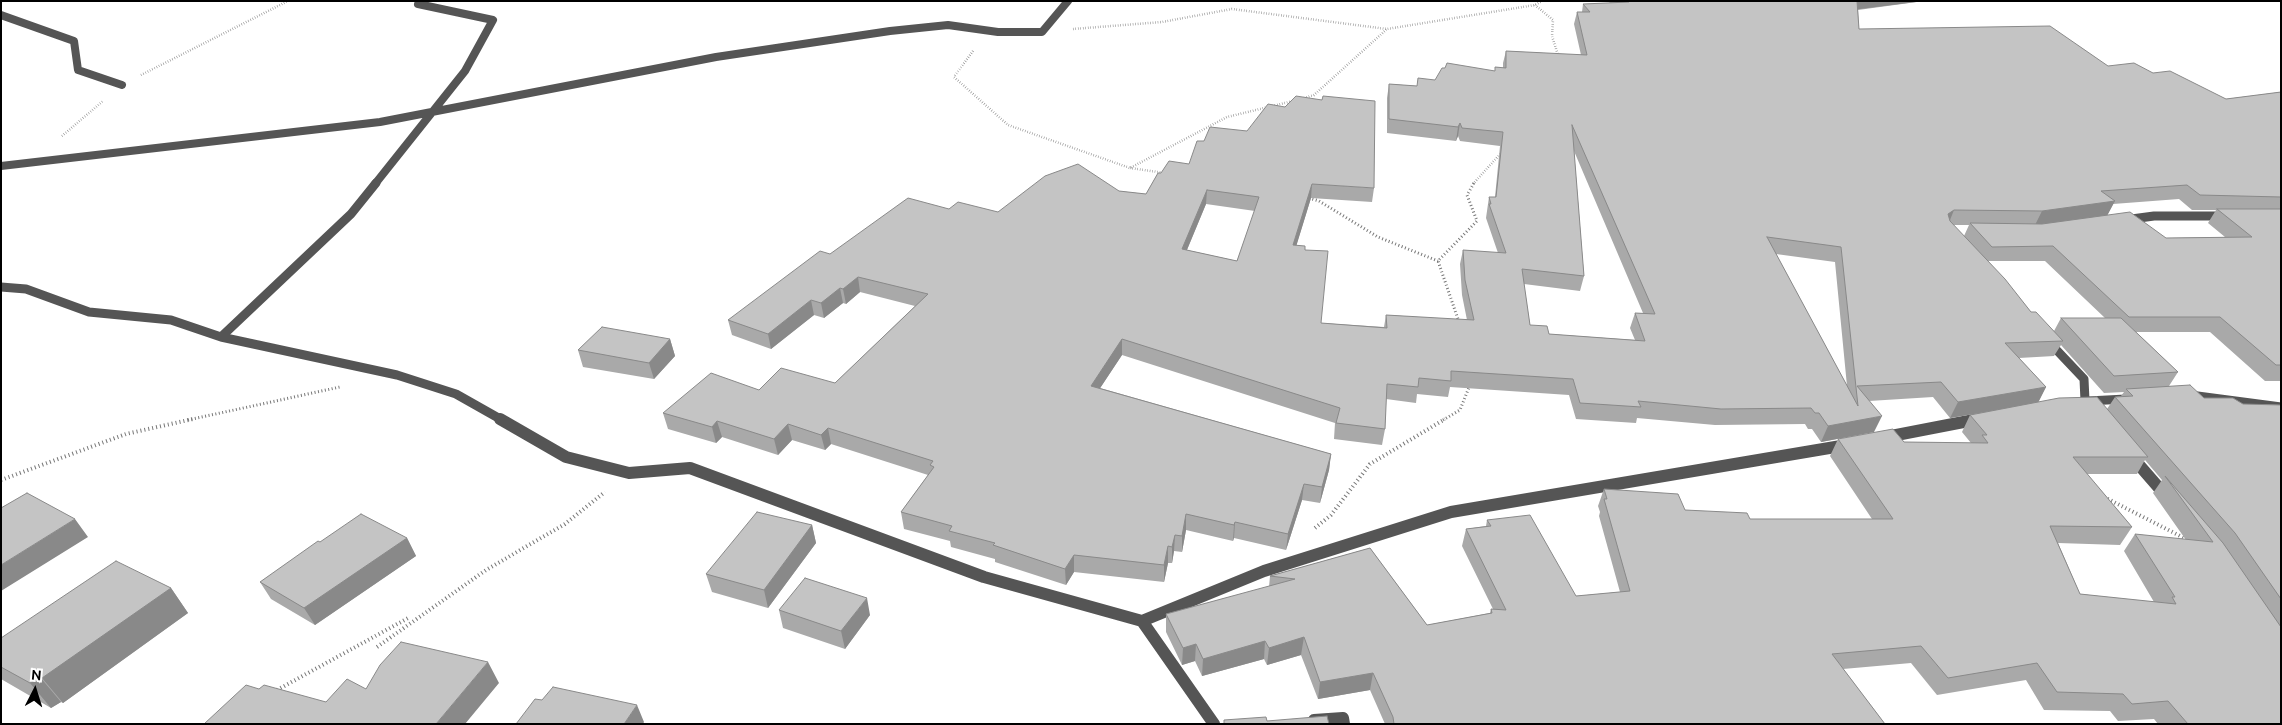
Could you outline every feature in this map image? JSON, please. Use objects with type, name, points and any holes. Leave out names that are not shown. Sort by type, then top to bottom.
[{"type":"street","points":[[221,337],[351,214],[465,70],[493,20],[418,4],[422,1]]},
{"type":"street","points":[[1,166],[380,122],[716,57],[890,31],[948,25],[998,32],[1042,32],[1068,1]]},
{"type":"street","points":[[1,15],[74,41],[78,70],[122,85]]},
{"type":"street","points":[[2110,222],[2154,216],[2237,216]]},
{"type":"street","points":[[1,287],[26,289],[89,312],[170,320],[221,337],[397,375],[456,394],[566,457],[629,473],[690,468],[984,577],[1142,621],[1264,570],[1451,512],[1750,463],[1858,442]]},
{"type":"street","points":[[2045,337],[2084,379],[2081,402]]},
{"type":"street","points":[[2179,395],[2188,394],[2281,407]]},
{"type":"street","points":[[2081,402],[2141,398]]},
{"type":"street","points":[[2081,402],[2097,416]]},
{"type":"street","points":[[1877,439],[1995,416]]},
{"type":"street","points":[[2128,452],[2172,503]]},
{"type":"street","points":[[1142,621],[1214,724]]},
{"type":"street","points":[[1296,720],[1343,718],[1344,724]]},
{"type":"street","points":[[1220,724],[1230,723]]},
{"type":"path","points":[[1042,32],[1162,22],[1232,9],[1387,29],[1535,5],[1542,1]]},
{"type":"path","points":[[1535,5],[1553,20],[1552,36],[1559,60]]},
{"type":"path","points":[[1130,168],[1227,117],[1314,96],[1387,29]]},
{"type":"path","points":[[998,32],[970,53],[954,77],[1008,125],[1130,168],[1169,174]]},
{"type":"path","points":[[1438,260],[1477,221],[1467,195],[1474,182],[1505,149]]},
{"type":"path","points":[[1302,197],[1319,201],[1378,237],[1438,260]]},
{"type":"path","points":[[1438,260],[1460,326]]},
{"type":"path","points":[[1309,533],[1331,515],[1370,464],[1460,410],[1472,380]]},
{"type":"path","points":[[1,480],[126,434],[348,385]]},
{"type":"path","points":[[377,647],[486,570],[565,524],[629,473]]},
{"type":"path","points":[[2099,494],[2192,542]]},
{"type":"path","points":[[274,691],[410,617]]},
{"type":"building","points":[[1857,1],[1859,29],[2050,26],[2108,66],[2134,63],[2153,73],[2170,71],[2226,99],[2281,92],[2281,197],[2200,195],[2187,185],[2101,191],[2115,201],[2042,211],[1954,210],[1948,214],[1950,221],[2005,279],[2031,312],[2036,312],[2063,341],[2005,343],[2046,387],[1958,402],[1941,382],[1857,386],[1882,416],[1828,426],[1819,413],[1815,413],[1811,408],[1721,409],[1638,401],[1641,407],[1580,403],[1573,379],[1451,371],[1451,381],[1419,378],[1418,387],[1387,384],[1385,429],[1336,423],[1340,408],[1122,339],[1091,386],[1331,454],[1322,487],[1304,484],[1288,534],[1235,522],[1234,525],[1186,514],[1182,536],[1175,535],[1172,547],[1168,546],[1164,565],[1074,555],[1065,569],[993,545],[995,543],[949,531],[952,526],[901,512],[934,467],[930,465],[933,461],[828,428],[821,435],[788,424],[774,439],[717,421],[712,427],[663,413],[711,373],[759,390],[781,368],[835,383],[928,294],[858,277],[821,303],[811,300],[768,334],[728,320],[820,251],[830,254],[908,198],[949,209],[958,202],[998,212],[1045,176],[1078,164],[1119,191],[1146,194],[1158,173],[1161,173],[1169,161],[1189,164],[1197,141],[1204,141],[1210,127],[1247,131],[1268,104],[1285,107],[1296,96],[1322,100],[1323,96],[1375,101],[1374,188],[1312,184],[1293,245],[1305,246],[1305,250],[1328,251],[1321,323],[1387,328],[1386,315],[1474,320],[1465,280],[1463,250],[1506,253],[1489,204],[1491,204],[1489,197],[1496,197],[1503,132],[1462,128],[1460,123],[1458,127],[1389,119],[1389,84],[1417,86],[1418,78],[1435,80],[1447,63],[1495,71],[1495,67],[1506,68],[1506,51],[1587,55],[1577,12],[1590,12],[1583,4]],"holes":[[[1572,125],[1655,314],[1635,313],[1645,341],[1549,334],[1547,326],[1530,325],[1522,269],[1584,276]],[[1207,190],[1259,197],[1237,261],[1182,249]],[[1767,237],[1841,247],[1858,406]]]},
{"type":"building","points":[[2217,209],[2281,209],[2281,365],[2276,365],[2220,317],[2129,317],[2053,246],[1992,247],[1970,223],[2042,224],[2130,212],[2166,238],[2252,237]]},
{"type":"building","points":[[2061,318],[2121,318],[2178,372],[2114,376]]},
{"type":"building","points":[[602,327],[670,339],[649,363],[578,350]]},
{"type":"building","points":[[2190,385],[2204,398],[2233,398],[2243,404],[2281,405],[2281,599],[2235,533],[2115,397],[2133,396],[2126,389]]},
{"type":"building","points":[[2097,397],[2148,457],[2073,457],[2132,527],[2050,526],[2080,594],[2176,604],[2172,597],[2175,597],[2135,534],[2213,542],[2165,476],[2223,543],[2281,627],[2281,724],[2188,724],[2168,701],[2132,704],[2123,694],[2057,692],[2037,663],[1948,678],[1921,646],[1832,654],[1885,724],[1394,724],[1393,717],[1373,673],[1320,682],[1304,637],[1269,648],[1265,641],[1203,659],[1196,644],[1183,648],[1166,614],[1295,579],[1270,576],[1370,548],[1427,625],[1492,613],[1491,609],[1506,610],[1466,529],[1491,526],[1487,520],[1530,515],[1576,596],[1630,591],[1604,499],[1607,499],[1604,489],[1678,494],[1685,510],[1747,513],[1750,519],[1893,519],[1838,439],[1893,429],[1904,442],[1988,443],[1982,435],[1987,435],[1970,415],[2059,398]]},
{"type":"building","points":[[27,493],[75,519],[1,565],[1,508]]},
{"type":"building","points":[[757,512],[812,525],[764,590],[706,574]]},
{"type":"building","points":[[361,514],[407,538],[304,608],[260,582],[318,541],[320,542]]},
{"type":"building","points":[[116,561],[171,588],[42,678],[40,677],[30,683],[1,667],[1,638]]},
{"type":"building","points":[[805,578],[867,598],[841,631],[779,610]]},
{"type":"building","points":[[401,642],[488,662],[436,724],[204,724],[246,685],[259,689],[264,685],[326,702],[347,679],[366,689],[380,665]]},
{"type":"building","points":[[553,687],[637,705],[624,724],[516,724],[535,699],[542,700]]},
{"type":"building","points":[[1327,716],[1329,724],[1224,724],[1224,720],[1266,717],[1267,721]]}]
